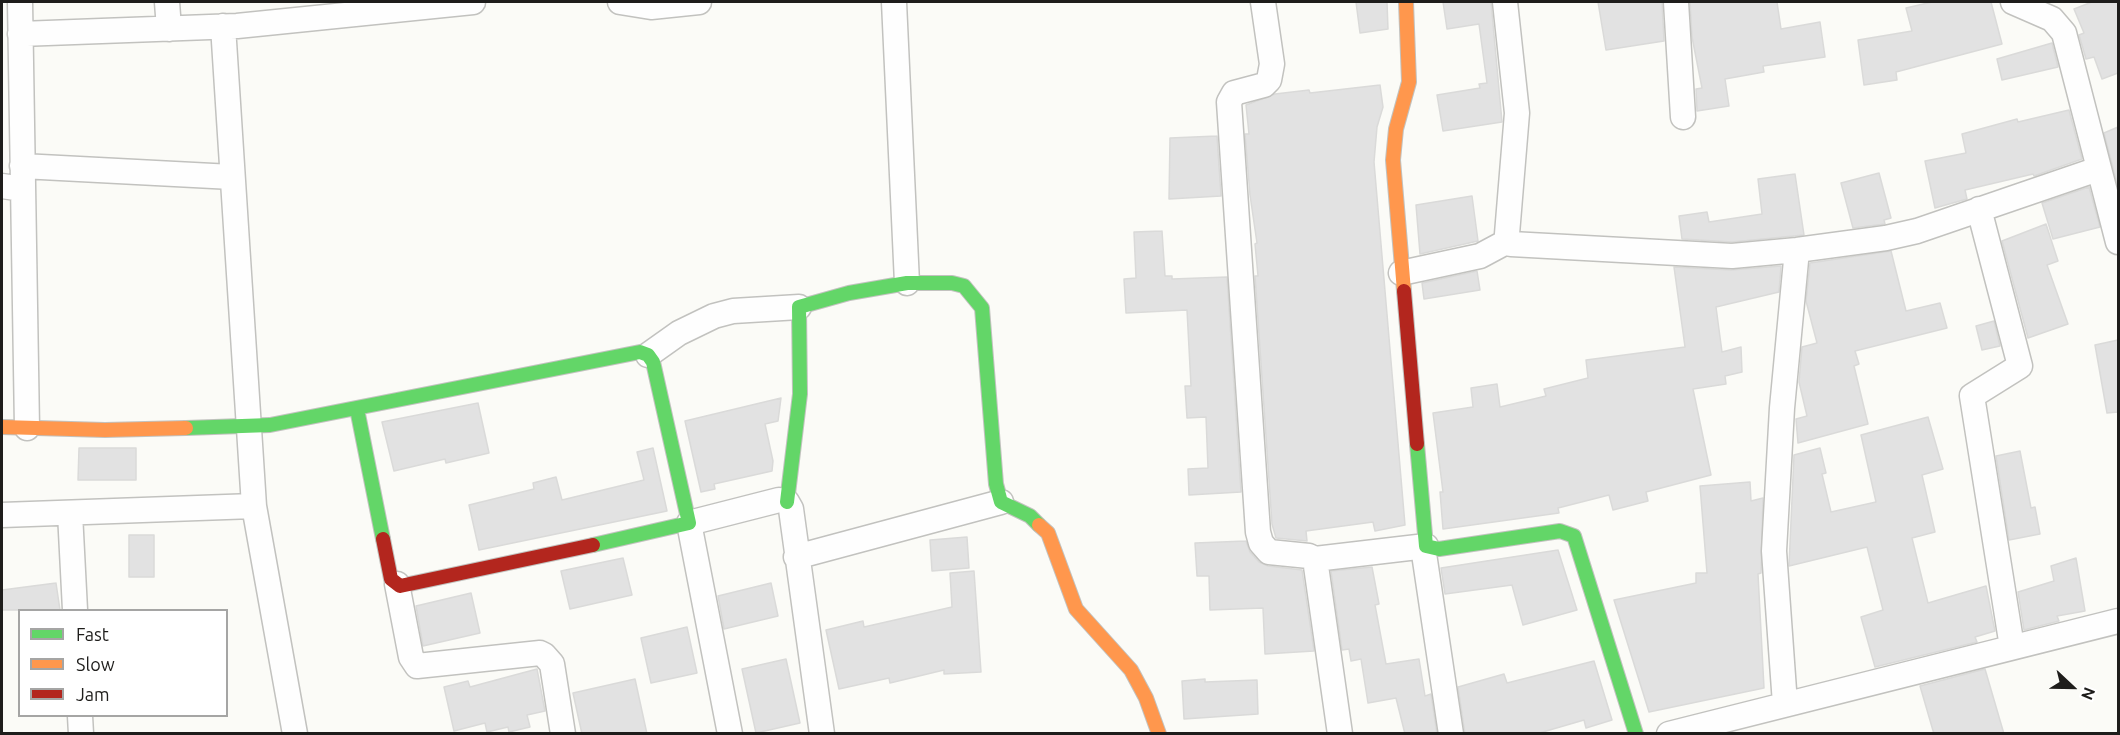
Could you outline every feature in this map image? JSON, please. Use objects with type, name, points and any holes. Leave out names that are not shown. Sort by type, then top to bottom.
[{"type":"street","points":[[20,2],[16,180],[27,428]]},
{"type":"street","points":[[167,2],[168,29]]},
{"type":"street","points":[[20,34],[222,27],[473,2]]},
{"type":"street","points":[[620,2],[651,7],[699,2]]},
{"type":"street","points":[[894,2],[907,283]]},
{"type":"street","points":[[1263,2],[1272,64],[1269,80],[1264,85],[1234,93],[1229,102],[1258,532],[1261,543],[1269,552],[1309,556],[1315,559],[1424,547],[1439,549],[1560,531],[1574,536],[1636,734]]},
{"type":"street","points":[[1406,2],[1409,82],[1396,129],[1393,160],[1424,547],[1451,734]]},
{"type":"street","points":[[1505,2],[1517,113],[1508,241]]},
{"type":"street","points":[[1676,2],[1683,117]]},
{"type":"street","points":[[2013,2],[2052,20],[2064,33],[2097,169],[2118,242]]},
{"type":"street","points":[[222,27],[254,507],[295,734]]},
{"type":"street","points":[[1508,241],[1515,245],[1732,256],[1797,250],[1902,235],[2097,169]]},
{"type":"street","points":[[16,180],[232,177]]},
{"type":"street","points":[[1979,209],[2020,366],[1972,396],[2012,647]]},
{"type":"street","points":[[1401,273],[1480,256],[1508,241]]},
{"type":"street","points":[[1785,704],[1774,551],[1782,408],[1797,250]]},
{"type":"street","points":[[648,355],[679,333],[714,316],[733,311],[799,307],[849,293],[907,283],[952,283],[964,286],[982,308],[996,484],[1000,502]]},
{"type":"street","points":[[799,307],[800,394],[787,502],[791,509],[822,734]]},
{"type":"street","points":[[2,427],[105,430],[270,425],[640,352],[648,355],[653,362],[689,523],[730,734]]},
{"type":"street","points":[[357,409],[391,579],[405,586],[685,526],[689,523],[779,500],[787,502]]},
{"type":"street","points":[[796,557],[1000,502],[1030,516],[1048,532],[1076,609],[1131,670],[1146,698],[1160,734]]},
{"type":"street","points":[[2,515],[254,507]]},
{"type":"street","points":[[70,513],[75,609]]},
{"type":"street","points":[[1315,559],[1340,734]]},
{"type":"street","points":[[397,584],[413,662],[421,668],[540,653],[552,664],[563,734]]},
{"type":"street","points":[[1669,734],[2118,621]]},
{"type":"street","points":[[80,717],[81,734]]},
{"type":"building","points":[[1356,2],[1387,2],[1388,29],[1360,33]]},
{"type":"building","points":[[1443,2],[1491,2],[1502,122],[1443,131],[1437,95],[1480,88],[1479,84],[1487,83],[1479,24],[1447,29]]},
{"type":"building","points":[[1598,2],[1662,2],[1664,41],[1606,50]]},
{"type":"building","points":[[1690,2],[1777,2],[1781,29],[1820,22],[1825,57],[1763,66],[1764,72],[1725,79],[1729,106],[1697,111],[1696,89],[1702,88],[1692,37]]},
{"type":"building","points":[[1932,2],[1991,2],[2002,44],[1896,72],[1897,80],[1864,85],[1858,40],[1912,31],[1906,8]]},
{"type":"building","points":[[2092,2],[2118,2],[2118,73],[2102,79],[2094,57],[2086,59],[2079,35],[2084,33],[2074,9]]},
{"type":"building","points":[[2052,43],[2058,67],[2002,80],[1997,59]]},
{"type":"building","points":[[1380,85],[1383,107],[1377,127],[1374,162],[1405,525],[1375,531],[1373,522],[1306,531],[1307,541],[1276,538],[1272,524],[1255,276],[1258,276],[1255,244],[1257,243],[1245,134],[1249,134],[1246,105],[1275,94],[1309,90],[1310,93]]},
{"type":"building","points":[[2069,110],[2082,159],[2034,176],[2033,174],[1965,190],[1967,199],[1935,208],[1925,161],[1966,153],[1962,134],[2017,119],[2018,122]]},
{"type":"building","points":[[2118,127],[2118,187],[2104,133]]},
{"type":"building","points":[[1217,136],[1221,196],[1169,199],[1170,138]]},
{"type":"building","points":[[1879,173],[1891,218],[1884,220],[1885,224],[1853,228],[1841,183]]},
{"type":"building","points":[[1795,174],[1804,235],[1732,242],[1682,239],[1679,216],[1707,212],[1709,222],[1762,214],[1758,179]]},
{"type":"building","points":[[2089,187],[2100,227],[2053,239],[2042,203]]},
{"type":"building","points":[[1472,196],[1478,241],[1420,254],[1416,205]]},
{"type":"building","points":[[2046,224],[2058,261],[2047,265],[2068,324],[2028,338],[2002,241]]},
{"type":"building","points":[[1162,231],[1165,276],[1172,276],[1172,279],[1227,277],[1241,492],[1189,495],[1188,469],[1208,468],[1206,417],[1187,418],[1185,386],[1191,386],[1187,310],[1126,313],[1124,279],[1136,278],[1134,232]]},
{"type":"building","points":[[1891,251],[1906,311],[1940,303],[1947,328],[1855,351],[1859,364],[1854,366],[1868,424],[1798,443],[1796,419],[1807,416],[1799,382],[1802,347],[1817,343],[1806,301],[1810,263]]},
{"type":"building","points":[[1781,266],[1779,292],[1716,307],[1722,352],[1741,347],[1742,372],[1725,376],[1726,384],[1693,389],[1711,475],[1646,492],[1648,501],[1613,510],[1609,495],[1558,508],[1559,513],[1443,529],[1440,492],[1443,492],[1433,413],[1473,407],[1471,388],[1497,384],[1500,407],[1546,396],[1544,389],[1588,378],[1586,360],[1685,347],[1674,267],[1731,270]]},
{"type":"building","points":[[1477,271],[1480,290],[1424,299],[1422,283]]},
{"type":"building","points":[[1994,321],[2000,346],[1982,350],[1976,326]]},
{"type":"building","points":[[2118,340],[2118,412],[2107,413],[2095,345]]},
{"type":"building","points":[[781,398],[778,421],[765,424],[773,461],[772,471],[714,484],[715,489],[701,492],[685,421]]},
{"type":"building","points":[[478,403],[489,453],[446,463],[445,459],[394,471],[382,422]]},
{"type":"building","points":[[1928,417],[1943,469],[1922,475],[1935,532],[1912,538],[1928,603],[1986,586],[1995,631],[1975,637],[1977,642],[1875,667],[1861,617],[1883,610],[1867,547],[1789,566],[1794,455],[1820,448],[1826,473],[1822,474],[1831,512],[1876,502],[1861,435]]},
{"type":"building","points":[[79,448],[136,448],[136,480],[78,480]]},
{"type":"building","points":[[653,448],[667,511],[479,550],[469,505],[534,489],[533,483],[556,477],[562,500],[644,480],[637,452]]},
{"type":"building","points":[[2020,451],[2031,508],[2035,507],[2040,534],[2009,540],[1996,456]]},
{"type":"building","points":[[1750,482],[1751,501],[1763,498],[1761,573],[1758,574],[1764,688],[1649,712],[1614,600],[1696,583],[1696,573],[1707,573],[1700,486]]},
{"type":"building","points":[[129,535],[154,535],[154,577],[129,577]]},
{"type":"building","points":[[967,537],[969,568],[932,571],[930,540]]},
{"type":"building","points":[[1246,541],[1250,552],[1259,562],[1268,566],[1302,570],[1314,651],[1265,654],[1263,608],[1210,610],[1209,576],[1197,576],[1195,543]]},
{"type":"building","points":[[1558,550],[1577,610],[1523,625],[1512,585],[1445,594],[1441,568]]},
{"type":"building","points":[[623,558],[632,595],[570,609],[561,571]]},
{"type":"building","points":[[2076,558],[2085,611],[2057,616],[2059,621],[2024,630],[2018,592],[2054,581],[2051,566]]},
{"type":"building","points":[[1372,567],[1379,604],[1375,605],[1386,664],[1419,659],[1425,696],[1431,694],[1437,734],[1405,734],[1396,698],[1368,703],[1361,659],[1351,661],[1349,649],[1342,650],[1331,571]]},
{"type":"building","points":[[974,571],[981,672],[944,674],[944,670],[890,683],[889,678],[839,689],[826,630],[863,621],[864,627],[952,607],[950,573]]},
{"type":"building","points":[[56,583],[60,609],[2,610],[2,590]]},
{"type":"building","points":[[771,583],[778,616],[724,629],[718,596]]},
{"type":"building","points":[[471,593],[480,633],[423,646],[416,606]]},
{"type":"building","points":[[687,627],[697,673],[651,683],[641,638]]},
{"type":"building","points":[[786,659],[800,723],[756,733],[742,669]]},
{"type":"building","points":[[1594,661],[1612,720],[1586,728],[1584,720],[1536,734],[1465,734],[1458,687],[1504,674],[1507,683]]},
{"type":"building","points":[[537,669],[545,711],[527,715],[530,727],[509,732],[508,727],[487,732],[485,723],[454,731],[444,687],[468,681],[470,687]]},
{"type":"building","points":[[1985,669],[2004,734],[1934,734],[1920,686]]},
{"type":"building","points":[[635,679],[647,734],[582,734],[573,693]]},
{"type":"building","points":[[1205,679],[1205,682],[1257,680],[1258,714],[1184,719],[1182,681]]},
{"type":"traffic: fast","points":[[787,502],[800,394],[799,307],[849,293],[907,283],[952,283],[964,286],[982,308],[996,484],[1001,502],[1030,516],[1039,525]]},
{"type":"traffic: fast","points":[[186,428],[270,425],[640,352],[648,355],[653,362],[689,523],[593,545]]},
{"type":"traffic: fast","points":[[357,409],[383,539]]},
{"type":"traffic: fast","points":[[1417,444],[1426,546],[1439,549],[1560,531],[1574,536],[1636,734]]},
{"type":"traffic: slow","points":[[1404,291],[1393,160],[1396,129],[1409,82],[1406,2]]},
{"type":"traffic: slow","points":[[2,427],[105,430],[186,428]]},
{"type":"traffic: slow","points":[[1039,525],[1048,533],[1076,609],[1131,670],[1146,698],[1159,734]]},
{"type":"traffic: jam","points":[[1404,291],[1417,444]]},
{"type":"traffic: jam","points":[[383,539],[391,579],[400,586],[593,545]]}]
